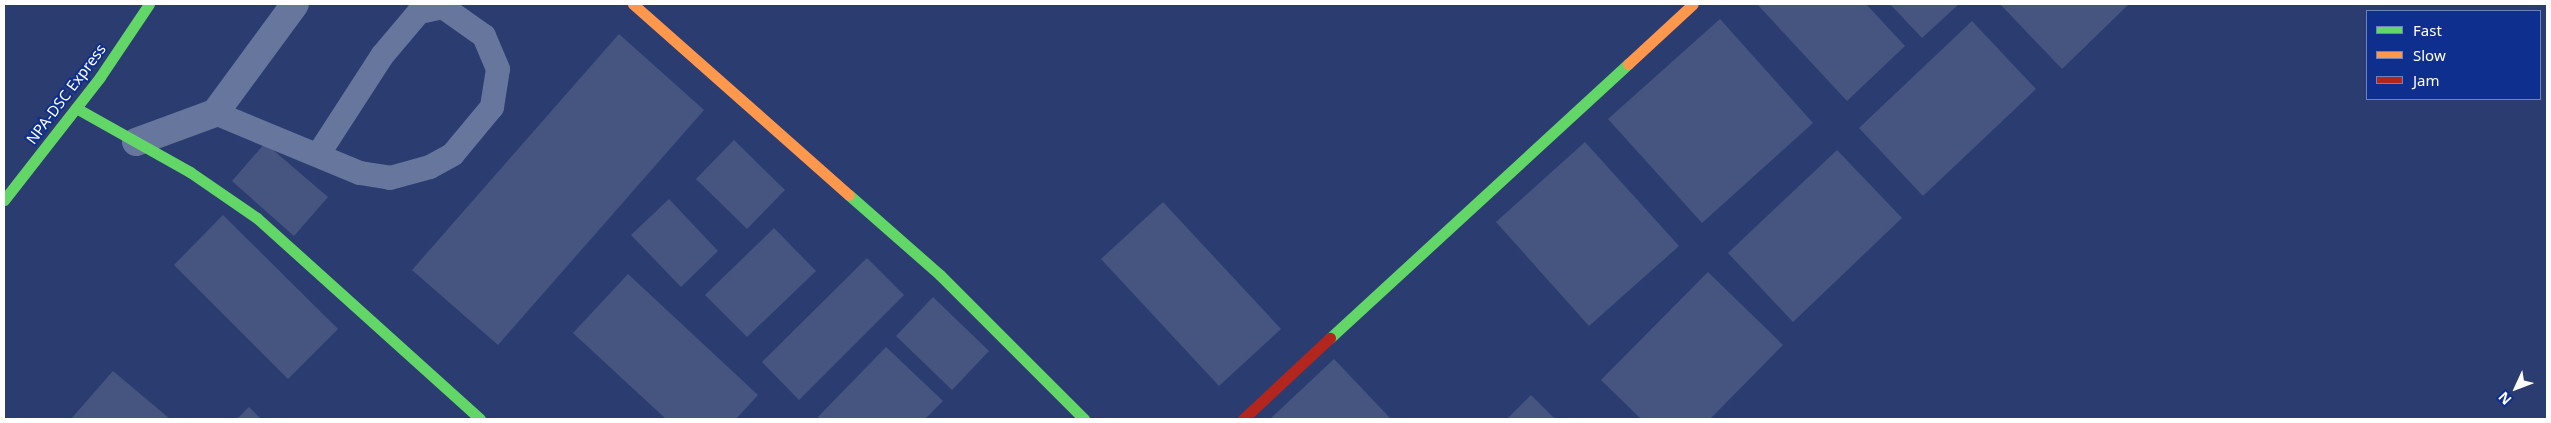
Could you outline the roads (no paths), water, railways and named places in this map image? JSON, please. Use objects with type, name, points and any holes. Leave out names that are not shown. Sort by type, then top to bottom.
[{"type":"street","name":"NPA-DSC Express","points":[[4,200],[76,108],[149,4]]},
{"type":"street","points":[[136,142],[215,114],[295,4]]},
{"type":"street","points":[[632,4],[940,275],[1084,419]]},
{"type":"street","points":[[1243,419],[1693,4]]},
{"type":"street","points":[[76,108],[190,172],[257,218],[480,419]]},
{"type":"lane","points":[[215,114],[360,173],[390,178],[430,168],[454,154],[492,107],[498,70],[484,36],[443,7],[419,12],[382,56],[318,155]]}]
